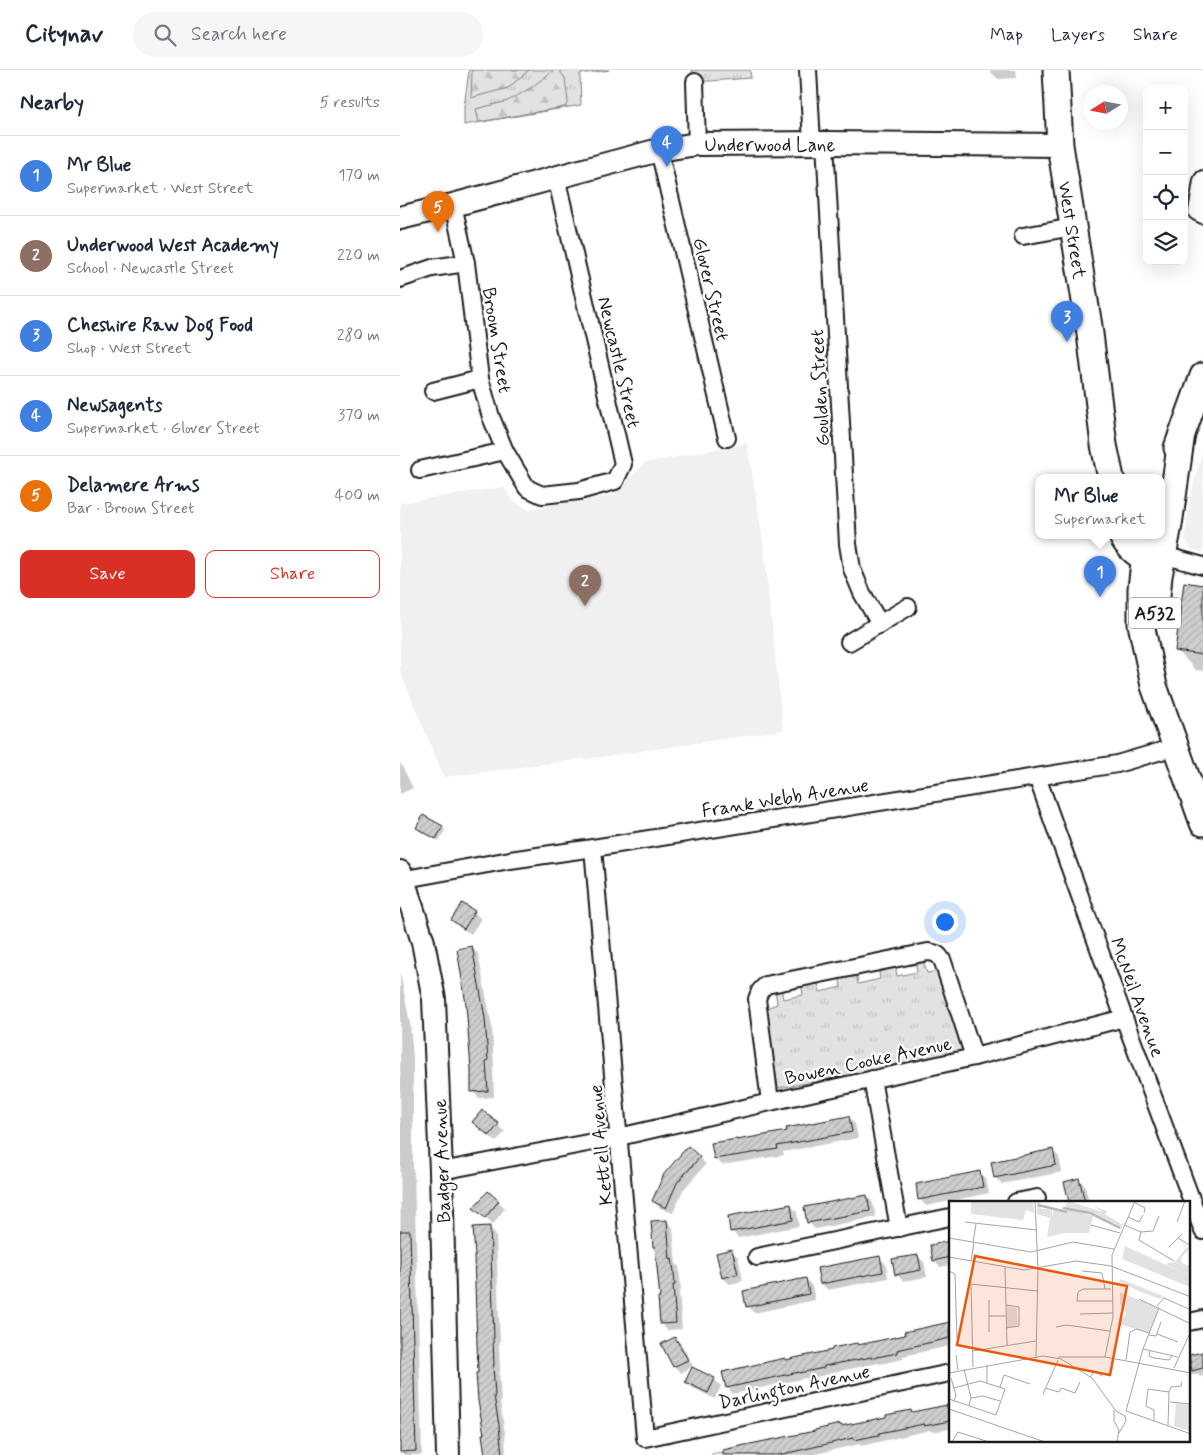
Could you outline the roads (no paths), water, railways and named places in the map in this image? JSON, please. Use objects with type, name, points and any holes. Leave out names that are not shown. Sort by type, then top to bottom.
[{"type":"main road","name":"West Street","points":[[1056,70],[1060,145],[1104,445],[1110,474]]},
{"type":"main road","points":[[1165,479],[1203,376]]},
{"type":"main road","points":[[1165,504],[1182,433]]},
{"type":"main road","points":[[1123,539],[1131,549],[1156,542]]},
{"type":"main road","name":"A532","points":[[1156,542],[1141,589],[1141,624],[1154,686],[1203,823]]},
{"type":"street","name":"Goulden Street","points":[[808,70],[818,143],[848,544],[852,569],[862,593],[880,624]]},
{"type":"street","points":[[695,82],[697,144]]},
{"type":"street","name":"Underwood Lane","points":[[400,218],[659,150],[697,144],[1060,145]]},
{"type":"street","name":"Glover Street","points":[[659,150],[727,438]]},
{"type":"street","name":"Newcastle Street","points":[[542,495],[579,491],[615,481],[623,464],[556,177]]},
{"type":"street","points":[[1203,179],[1197,212],[1203,215]]},
{"type":"street","name":"Broom Street","points":[[453,205],[466,263],[480,379],[491,417],[505,451],[527,488],[542,495]]},
{"type":"street","points":[[1023,236],[1073,228]]},
{"type":"street","points":[[400,279],[432,268],[466,263]]},
{"type":"street","points":[[434,391],[480,379]]},
{"type":"street","points":[[420,470],[505,451]]},
{"type":"street","points":[[1156,542],[1203,566]]},
{"type":"street","points":[[849,642],[908,606]]},
{"type":"street","name":"Frank Webb Avenue","points":[[401,877],[1117,764],[1176,747]]},
{"type":"street","name":"McNeil Avenue","points":[[1037,777],[1203,1231]]},
{"type":"street","name":"Kettell Avenue","points":[[594,848],[645,1438]]},
{"type":"street","name":"Badger Avenue","points":[[401,877],[423,942],[434,999],[441,1171],[448,1455]]},
{"type":"street","name":"Bowen Cooke Avenue","points":[[770,1102],[757,999],[760,991],[766,985],[928,952],[935,953],[940,956],[943,962],[974,1057]]},
{"type":"street","name":"Bowen Cooke Avenue","points":[[441,1171],[619,1137],[974,1057],[1124,1018]]},
{"type":"street","points":[[872,1079],[899,1228]]},
{"type":"street","points":[[1021,1201],[1037,1198]]},
{"type":"street","points":[[757,1257],[949,1217]]},
{"type":"street","points":[[1190,1322],[1203,1319]]},
{"type":"street","name":"Darlington Avenue","points":[[645,1438],[949,1373]]},
{"type":"place","name":"Newsagents","points":[[667,167]]},
{"type":"place","name":"Delamere Arms","points":[[438,232]]},
{"type":"place","name":"Cheshire Raw Dog Food","points":[[1067,342]]},
{"type":"place","name":"Mr Blue","points":[[1100,597]]},
{"type":"place","name":"Underwood West Academy","points":[[585,606]]}]
